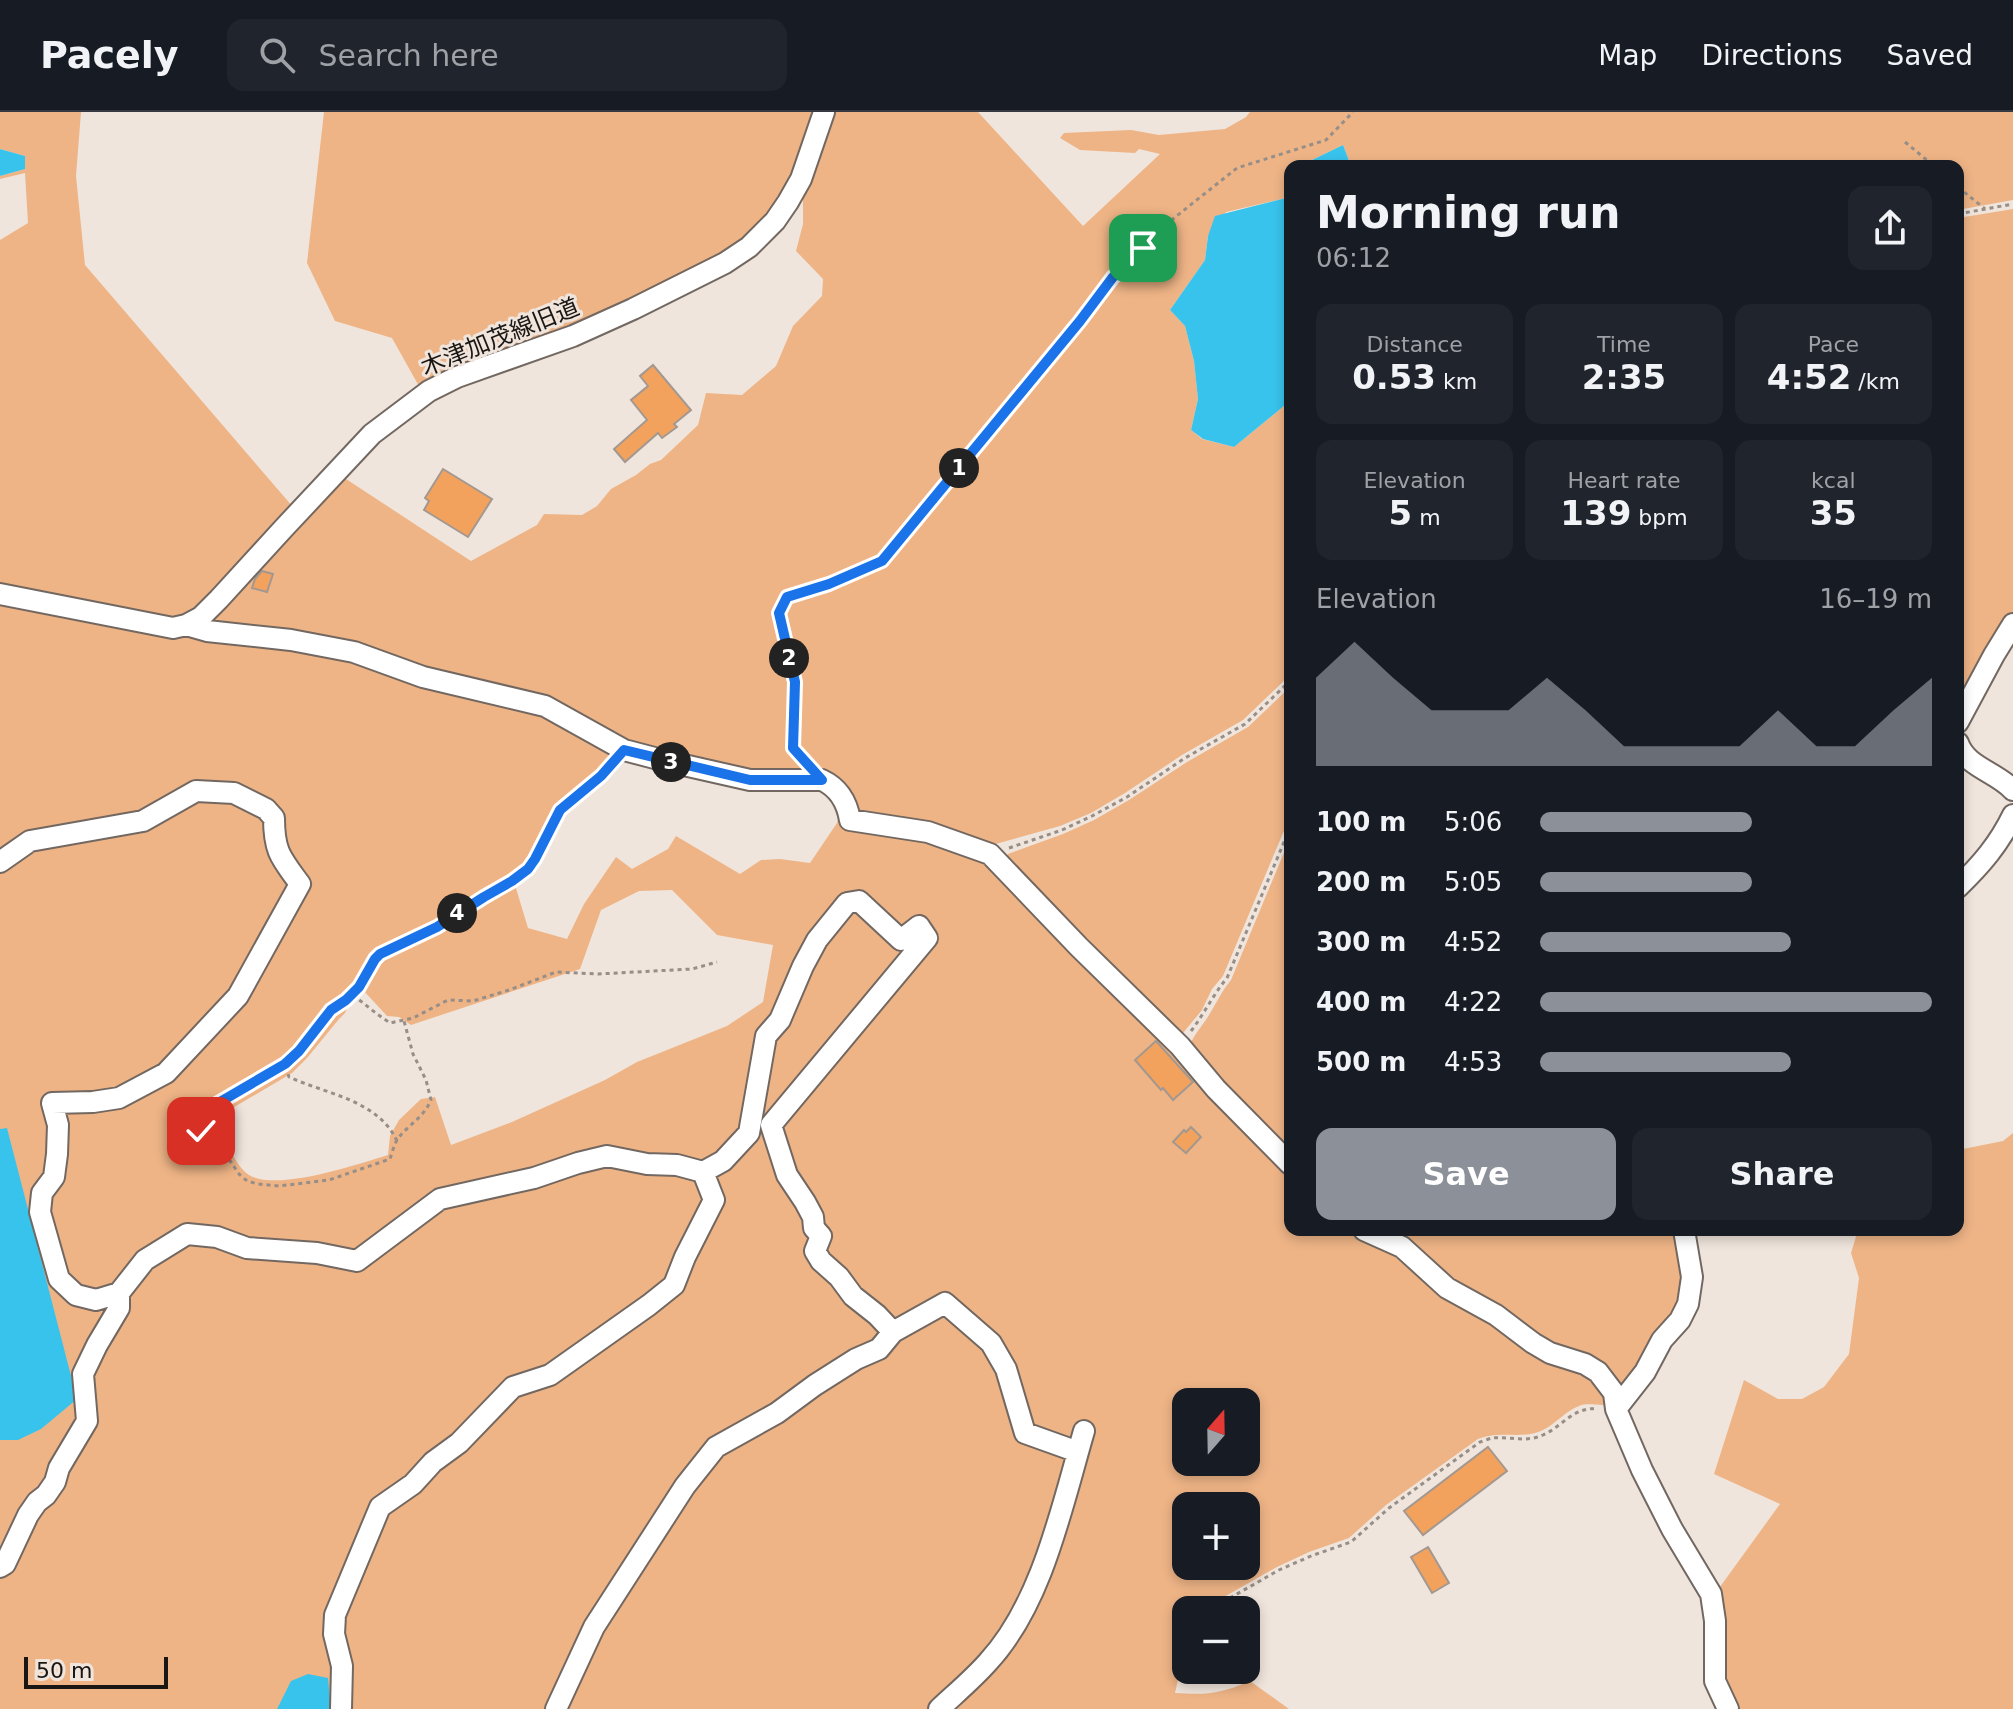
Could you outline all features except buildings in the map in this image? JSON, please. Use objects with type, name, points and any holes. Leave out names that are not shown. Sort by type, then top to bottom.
[{"type":"street","name":"木津加茂線旧道","points":[[186,625],[201,617],[219,599],[372,434],[429,391],[457,377],[609,320],[725,263],[749,247],[775,221],[801,179],[824,112]]},
{"type":"street","points":[[0,594],[160,626],[173,628],[186,625],[207,631],[291,640],[354,652],[423,677],[545,706],[624,750],[750,780],[822,780],[832,784],[841,794],[850,820],[928,832],[990,854],[1180,1046],[1216,1089],[1284,1158]]},
{"type":"street","points":[[1964,711],[2013,624]]},
{"type":"street","points":[[1964,756],[2013,790]]},
{"type":"street","points":[[0,862],[30,841],[143,821],[196,791],[234,793],[266,809],[274,818],[274,839],[280,858],[300,884],[238,996],[166,1073],[119,1098],[52,1103],[58,1125],[57,1154],[54,1177],[42,1193],[40,1212],[59,1279],[76,1295],[96,1300],[119,1293],[145,1260],[187,1234],[217,1237],[247,1248],[317,1253],[357,1261],[440,1199],[534,1178],[578,1163],[607,1156],[647,1164],[677,1165],[703,1172],[723,1161],[749,1133],[766,1036],[780,1020],[817,940],[847,903],[859,901],[901,940],[919,926],[927,938],[771,1125],[787,1175],[805,1202],[813,1217],[814,1228],[821,1236],[815,1251],[853,1296],[893,1332]]},
{"type":"street","points":[[1964,881],[1992,852],[2013,815]]},
{"type":"street","points":[[341,1709],[342,1666],[334,1634],[335,1615],[380,1507],[413,1484],[433,1462],[459,1443],[513,1387],[550,1375],[674,1285],[714,1200],[703,1172]]},
{"type":"street","points":[[1377,1236],[1402,1247],[1447,1288],[1496,1315],[1533,1343],[1598,1372],[1614,1393],[1616,1409],[1642,1470],[1672,1529],[1711,1594],[1715,1621],[1715,1681],[1728,1709]]},
{"type":"street","points":[[1616,1409],[1645,1372],[1662,1340],[1680,1320],[1688,1304],[1692,1277],[1685,1236]]},
{"type":"street","points":[[0,1567],[5,1564],[28,1515],[55,1482],[59,1468],[87,1421],[83,1374],[119,1308],[119,1293]]},
{"type":"street","points":[[556,1709],[594,1627],[685,1486],[716,1447],[777,1413],[856,1359],[879,1349],[893,1332],[945,1303],[991,1343],[1006,1369],[1025,1433],[1078,1452]]},
{"type":"street","points":[[939,1709],[990,1661],[1022,1615],[1051,1547],[1084,1431]]},
{"type":"path","points":[[822,780],[793,748],[795,682],[779,613],[787,597],[829,584],[882,561],[1113,277],[1168,227],[1169,222],[1237,168],[1326,140],[1353,112]]},
{"type":"path","points":[[1905,142],[1927,160]]},
{"type":"path","points":[[1964,192],[1985,209]]},
{"type":"path","points":[[1964,213],[2013,204]]},
{"type":"path","points":[[990,854],[1062,830],[1127,797],[1185,758],[1245,724],[1284,687]]},
{"type":"path","points":[[404,1021],[431,1100],[421,1117],[397,1141],[390,1159],[329,1180],[279,1186],[247,1181],[220,1146],[189,1120],[285,1064],[331,1010],[353,994],[380,954],[437,927],[528,869],[560,810],[601,776],[624,750]]},
{"type":"path","points":[[1180,1046],[1227,978],[1284,839]]},
{"type":"path","points":[[353,994],[390,1023],[428,1012],[448,1000],[473,1001],[556,972],[598,974],[692,969],[717,962]]},
{"type":"path","points":[[285,1064],[289,1077],[355,1102],[383,1120],[397,1141]]},
{"type":"path","points":[[1234,1596],[1279,1570],[1351,1542],[1389,1508],[1480,1442],[1492,1438],[1542,1436],[1578,1411],[1616,1409]]},
{"type":"shaded area","points":[[0,112],[81,112],[76,176],[85,265],[293,507],[199,608],[184,616],[171,619],[0,585],[0,240],[28,223],[25,173],[0,179],[0,176],[25,169],[25,156],[0,149]]},
{"type":"shaded area","points":[[324,112],[816,112],[794,175],[782,199],[742,243],[626,306],[420,388],[392,338],[335,321],[307,263]]},
{"type":"shaded area","points":[[833,112],[978,112],[1083,226],[1160,154],[1139,149],[1135,153],[1080,150],[1060,138],[1064,133],[1131,130],[1159,135],[1225,129],[1250,112],[2013,112],[2013,200],[1964,209],[1964,160],[1349,160],[1343,145],[1312,160],[1284,160],[1284,198],[1226,212],[1208,236],[1205,260],[1170,310],[1185,326],[1194,361],[1198,399],[1191,430],[1202,439],[1234,447],[1284,406],[1284,681],[1243,720],[1091,813],[1060,826],[992,845],[864,814],[852,804],[834,775],[750,775],[631,747],[552,703],[201,625],[343,477],[471,561],[537,525],[544,514],[582,515],[597,506],[611,489],[661,460],[698,425],[706,393],[742,395],[776,366],[793,326],[822,296],[823,279],[796,251],[803,224],[803,193]]},
{"type":"shaded area","points":[[2013,209],[2013,613],[1964,698],[1964,217]]},
{"type":"shaded area","points":[[0,602],[208,639],[291,648],[350,660],[541,714],[625,756],[604,779],[563,814],[539,862],[515,885],[528,928],[567,939],[584,904],[616,857],[632,869],[668,849],[676,836],[740,874],[761,860],[810,863],[837,823],[840,811],[992,863],[1284,1166],[1284,1236],[1367,1236],[1399,1252],[1596,1376],[1610,1404],[1579,1406],[1535,1433],[1493,1435],[1478,1439],[1386,1505],[1349,1538],[1309,1552],[1260,1577],[1260,1492],[1172,1492],[1172,1580],[1254,1580],[1226,1596],[1172,1596],[1172,1684],[1177,1684],[1175,1693],[1213,1693],[1242,1684],[1254,1684],[1289,1709],[0,1709]],"holes":[[[672,890],[717,935],[773,945],[763,1002],[727,1026],[637,1062],[512,1122],[451,1145],[435,1097],[421,1099],[399,1120],[390,1136],[388,1155],[318,1175],[297,1179],[262,1179],[245,1172],[224,1142],[202,1126],[292,1073],[363,990],[387,1016],[399,1017],[411,1025],[580,969],[601,910],[639,891]]]},
{"type":"shaded area","points":[[1284,693],[1284,831],[1223,976],[1183,1033],[1172,1034],[1003,863],[1008,854],[1094,820],[1248,727]]},
{"type":"shaded area","points":[[1284,852],[1284,1150],[1188,1051],[1194,1036],[1231,980]]},
{"type":"shaded area","points":[[2013,1133],[2013,1709],[1734,1709],[1721,1679],[1717,1591],[1780,1504],[1714,1474],[1744,1380],[1778,1399],[1802,1399],[1824,1387],[1849,1354],[1859,1278],[1851,1253],[1856,1236],[1964,1236],[1964,1149],[2003,1141]]},
{"type":"shaded area","points":[[1385,1236],[1678,1236],[1686,1276],[1679,1314],[1620,1391],[1450,1283]]},
{"type":"water","points":[[1343,145],[1349,160],[1312,160]]},
{"type":"water","points":[[0,149],[25,156],[25,169],[0,176]]},
{"type":"water","points":[[1284,199],[1284,406],[1234,447],[1203,439],[1191,430],[1198,399],[1194,361],[1185,326],[1170,310],[1205,260],[1215,216]]},
{"type":"water","points":[[7,1128],[77,1399],[41,1429],[18,1440],[0,1440],[0,1129]]},
{"type":"water","points":[[308,1674],[328,1678],[331,1709],[277,1709],[291,1681]]},
{"type":"route","points":[[201,1131],[189,1120],[285,1064],[331,1010],[359,987],[380,954],[437,927],[528,869],[560,810],[601,776],[624,750],[750,780],[822,780],[793,748],[795,682],[779,613],[787,597],[829,584],[882,561],[1113,277],[1143,248]]}]
